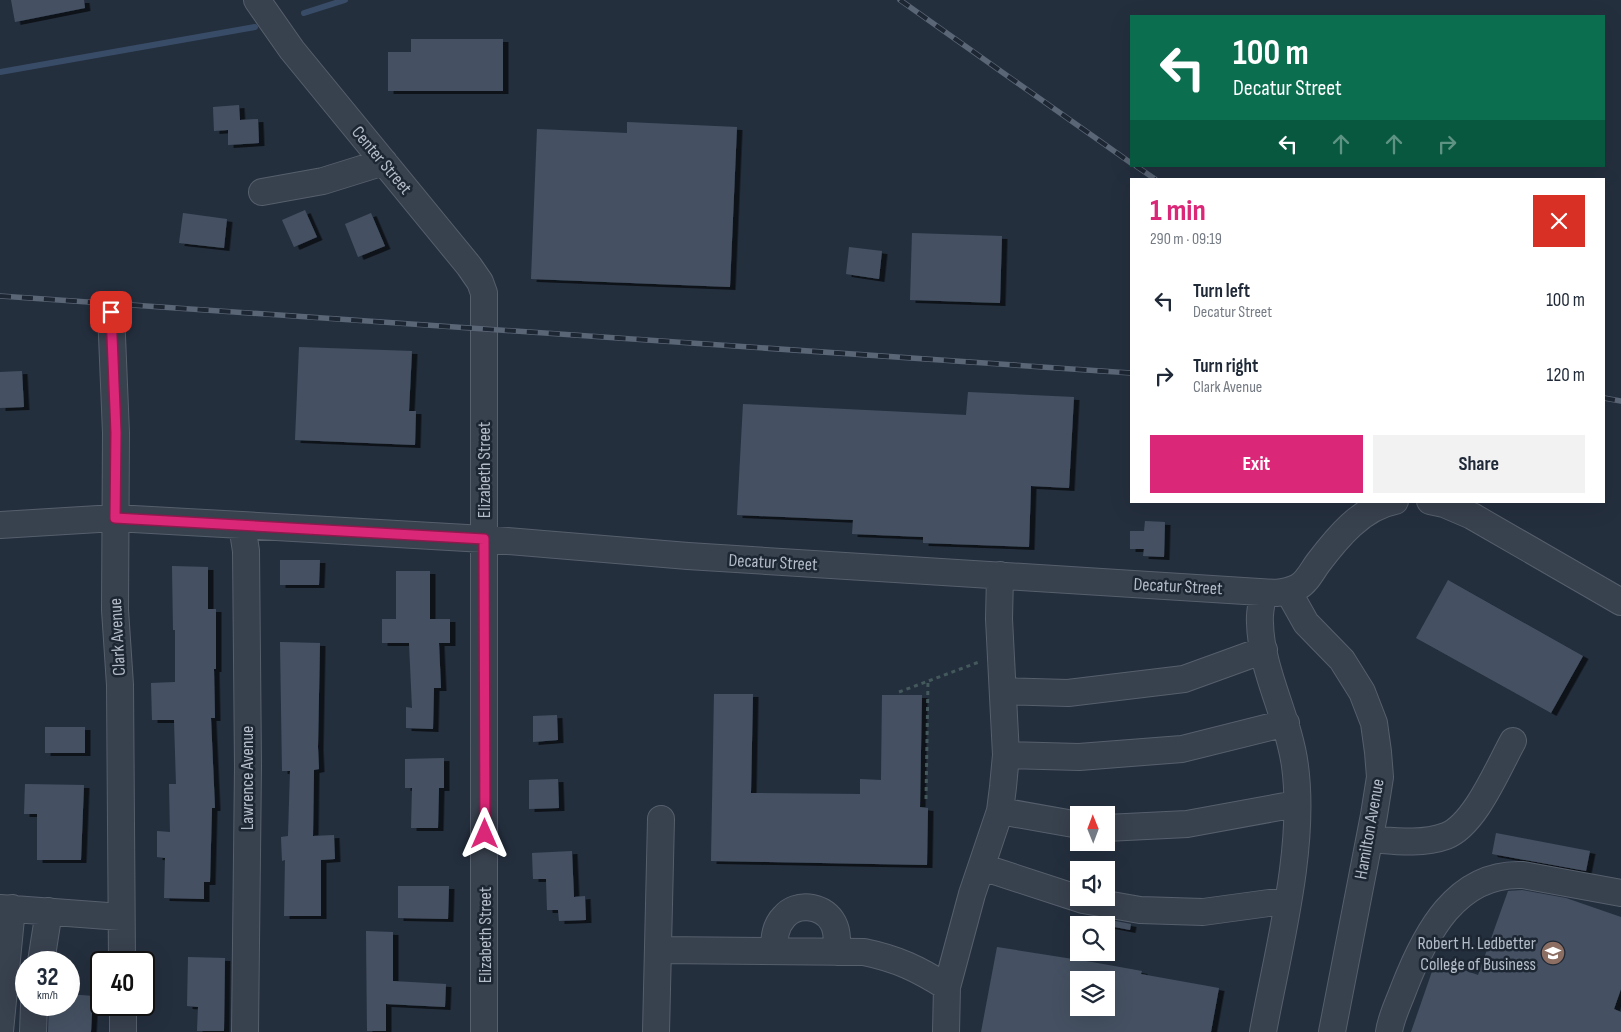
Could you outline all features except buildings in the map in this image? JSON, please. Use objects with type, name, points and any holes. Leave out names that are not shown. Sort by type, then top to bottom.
[{"type":"street","name":"Center Street","points":[[257,0],[292,50],[480,282],[485,304],[483,328]]},
{"type":"street","points":[[262,192],[323,181],[384,162]]},
{"type":"street","name":"Clark Avenue","points":[[111,312],[116,433],[115,610],[120,685],[122,951]]},
{"type":"street","name":"Elizabeth Street","points":[[483,328],[484,1032]]},
{"type":"street","points":[[1263,1032],[1295,857],[1296,804],[1295,765],[1286,723],[1264,650],[1260,623],[1276,592],[1300,587],[1335,540],[1366,512],[1386,503]]},
{"type":"street","points":[[1439,503],[1472,516],[1621,602]]},
{"type":"street","name":"Decatur Street","points":[[0,525],[115,518],[484,539],[688,556],[1276,592]]},
{"type":"street","name":"Lawrence Avenue","points":[[242,525],[246,551],[248,766],[245,1032]]},
{"type":"street","points":[[946,1032],[947,988],[972,894],[1000,811],[1006,755],[999,619],[1000,575]]},
{"type":"street","name":"Hamilton Avenue","points":[[1276,592],[1342,660],[1362,692],[1374,723],[1380,777],[1332,1032]]},
{"type":"street","points":[[1003,691],[1068,693],[1184,679],[1264,650]]},
{"type":"street","points":[[1006,755],[1079,757],[1182,749],[1286,723]]},
{"type":"street","points":[[1370,838],[1417,842],[1446,836],[1457,830],[1470,816],[1513,741]]},
{"type":"street","points":[[1115,828],[1188,824],[1296,804]]},
{"type":"street","points":[[1000,811],[1070,823]]},
{"type":"street","points":[[656,1032],[661,819]]},
{"type":"street","points":[[982,867],[1083,900],[1140,910],[1203,912],[1269,903],[1287,903]]},
{"type":"street","points":[[1389,1032],[1416,958],[1433,925],[1455,901],[1488,878],[1507,874],[1523,875],[1621,893]]},
{"type":"street","points":[[0,1031],[6,908],[121,917]]},
{"type":"street","points":[[774,950],[776,930],[784,916],[795,909],[812,908],[821,911],[832,920],[837,936],[837,952]]},
{"type":"street","points":[[43,951],[49,911]]},
{"type":"street","points":[[658,950],[864,952],[891,958],[922,972],[947,988]]},
{"type":"street","points":[[32,1032],[33,1016]]},
{"type":"street","points":[[123,1016],[123,1032]]},
{"type":"path","points":[[900,692],[1001,654]]},
{"type":"path","points":[[926,799],[928,681]]},
{"type":"waterway","points":[[304,13],[345,0]]},
{"type":"waterway","points":[[0,72],[255,27]]},
{"type":"railway","points":[[900,0],[1130,162]]},
{"type":"railway","points":[[1137,167],[1154,178]]},
{"type":"railway","points":[[0,296],[1130,373]]},
{"type":"railway","points":[[1605,398],[1621,401]]},
{"type":"place","name":"Robert H. Ledbetter College of Business","points":[[1553,953]]},
{"type":"route","points":[[111,312],[116,433],[115,518],[484,539],[486,616],[485,834]]}]
